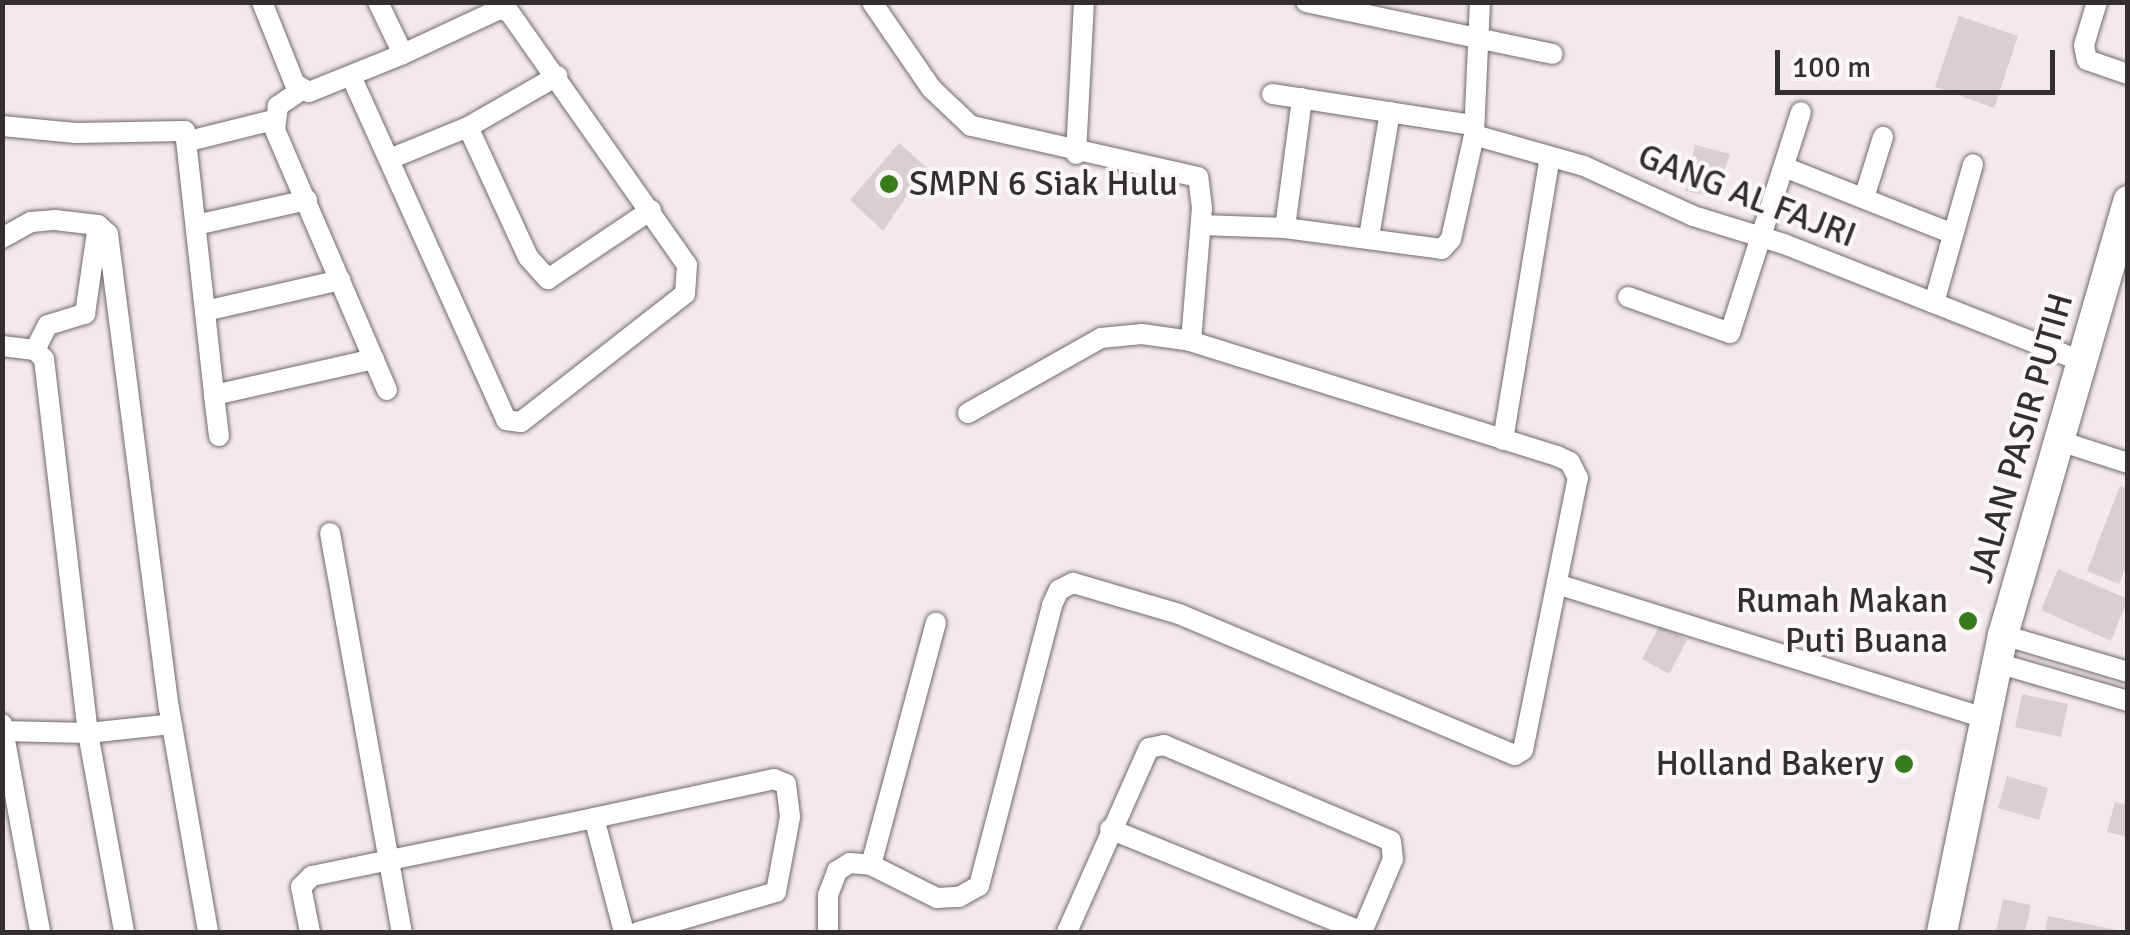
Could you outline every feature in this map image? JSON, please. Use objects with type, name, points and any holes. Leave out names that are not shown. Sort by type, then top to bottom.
[{"type":"highway","name":"JALAN PASIR PUTIH","points":[[1942,932],[2000,649],[2128,201]]},
{"type":"street","points":[[262,2],[300,91]]},
{"type":"street","points":[[378,2],[403,54]]},
{"type":"street","points":[[872,2],[954,116],[992,134],[1076,154],[1192,172],[1202,189],[1191,340]]},
{"type":"street","points":[[1076,154],[1084,2]]},
{"type":"street","points":[[1201,225],[1285,228],[1368,237],[1428,250],[1448,247],[1474,130],[1480,2]]},
{"type":"street","points":[[2097,2],[2084,45],[2087,60],[2128,74]]},
{"type":"street","points":[[1303,3],[1395,12],[1476,40],[1553,54]]},
{"type":"street","points":[[351,76],[512,424],[685,294],[687,265],[520,20],[500,8],[351,76],[300,91],[278,106],[273,120],[387,390]]},
{"type":"street","points":[[392,158],[468,127],[556,76]]},
{"type":"street","name":"GANG AL FAJRI","points":[[1272,94],[1474,130],[2082,362]]},
{"type":"street","points":[[1285,228],[1302,98]]},
{"type":"street","points":[[1368,237],[1390,112]]},
{"type":"street","points":[[1628,298],[1730,334],[1801,112]]},
{"type":"street","points":[[189,141],[273,120]]},
{"type":"street","points":[[2,126],[76,133],[178,126],[189,141],[219,436]]},
{"type":"street","points":[[468,127],[540,276],[557,278],[651,210]]},
{"type":"street","points":[[1864,198],[1883,137]]},
{"type":"street","points":[[1503,440],[1550,157]]},
{"type":"street","points":[[1934,303],[1972,164]]},
{"type":"street","points":[[1784,167],[1953,234]]},
{"type":"street","points":[[196,225],[306,200]]},
{"type":"street","points":[[2,238],[30,222],[98,224],[108,234],[172,724],[208,932]]},
{"type":"street","points":[[35,350],[48,325],[86,314],[98,224]]},
{"type":"street","points":[[205,311],[340,280]]},
{"type":"street","points":[[828,932],[828,895],[837,871],[850,864],[871,865],[937,898],[959,897],[979,886],[1052,605],[1058,590],[1074,583],[1179,614],[1510,755],[1523,750],[1560,585],[1574,468],[1503,440],[1191,340],[1142,334],[1101,338],[968,413]]},
{"type":"street","points":[[2,346],[35,350],[44,358],[88,733],[124,932]]},
{"type":"street","points":[[214,395],[374,359]]},
{"type":"street","points":[[2060,441],[2128,462]]},
{"type":"street","points":[[330,533],[402,932]]},
{"type":"street","points":[[1560,585],[1985,718]]},
{"type":"street","points":[[871,865],[936,623]]},
{"type":"street","points":[[2000,649],[2128,672]]},
{"type":"street","points":[[2000,649],[2128,701]]},
{"type":"street","points":[[40,932],[3,728],[88,733],[172,724]]},
{"type":"street","points":[[1071,931],[1110,829],[1149,748],[1164,745],[1378,832],[1391,841],[1393,859],[1362,932],[1110,829]]},
{"type":"street","points":[[310,932],[304,880],[774,779],[790,788],[776,892],[638,932]]},
{"type":"street","points":[[594,818],[624,932]]},
{"type":"building","points":[[1959,16],[2018,36],[1994,108],[1935,87]]},
{"type":"building","name":"SMPN 6 Siak Hulu","points":[[899,143],[926,167],[883,231],[850,200]]},
{"type":"building","points":[[1695,145],[1730,154],[1715,197],[1685,191]]},
{"type":"building","points":[[2120,486],[2128,489],[2128,562],[2119,584],[2087,571]]},
{"type":"building","points":[[2058,569],[2128,599],[2111,641],[2041,610]]},
{"type":"building","points":[[1660,625],[1687,640],[1669,674],[1642,659]]},
{"type":"building","points":[[2022,694],[2068,704],[2061,737],[2015,727]]},
{"type":"building","points":[[2007,776],[2048,788],[2039,820],[1998,808]]},
{"type":"building","points":[[2115,802],[2128,805],[2128,837],[2107,832]]},
{"type":"building","points":[[2003,899],[2031,905],[2025,932],[1996,932]]},
{"type":"building","points":[[2048,916],[2122,931],[2122,932],[2045,932]]},
{"type":"place","name":"SMPN 6 Siak Hulu","points":[[889,184]]},
{"type":"place","name":"Rumah Makan Puti Buana","points":[[1968,621]]},
{"type":"place","name":"Holland Bakery","points":[[1904,764]]}]
